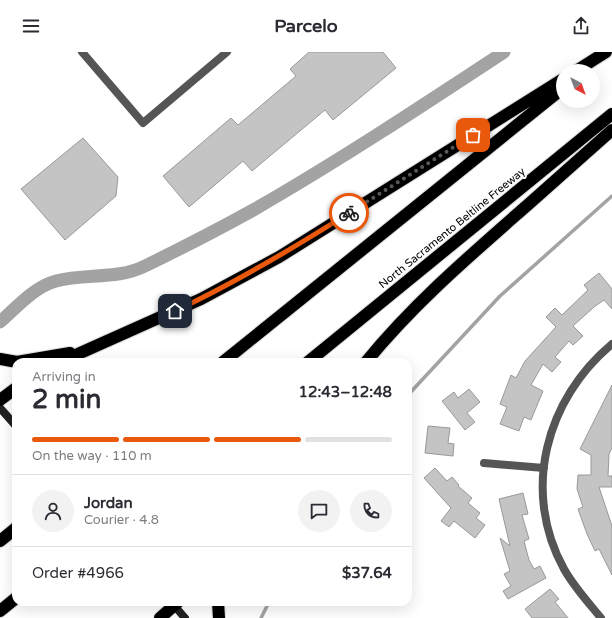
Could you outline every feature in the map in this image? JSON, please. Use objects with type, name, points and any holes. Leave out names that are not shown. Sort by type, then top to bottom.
[{"type":"highway","points":[[587,64],[607,52]]},
{"type":"highway","points":[[592,64],[607,52]]},
{"type":"highway","points":[[68,358],[122,336],[201,299],[279,257],[556,83]]},
{"type":"highway","points":[[228,358],[556,94]]},
{"type":"highway","name":"North Sacramento Beltline Freeway","points":[[313,358],[612,114]]},
{"type":"highway","points":[[369,358],[420,302],[474,251],[612,130]]},
{"type":"highway","points":[[42,358],[80,352]]},
{"type":"highway","points":[[0,359],[12,361]]},
{"type":"highway","points":[[0,400],[12,391]]},
{"type":"highway","points":[[0,541],[12,531]]},
{"type":"highway","points":[[0,611],[12,601]]},
{"type":"highway","points":[[160,618],[171,606]]},
{"type":"highway","points":[[218,606],[219,618]]},
{"type":"main road","points":[[0,408],[12,422]]},
{"type":"main road","points":[[176,606],[185,618]]},
{"type":"street","points":[[82,52],[143,123],[227,52]]},
{"type":"street","points":[[601,618],[574,584],[556,551],[545,511],[543,497],[544,468],[551,433],[567,396],[586,368],[612,344]]},
{"type":"street","points":[[484,463],[544,468]]},
{"type":"building","points":[[309,52],[383,52],[396,68],[333,120],[325,110],[252,171],[243,161],[189,207],[163,176],[231,118],[238,125],[296,76],[290,69]]},
{"type":"building","points":[[83,138],[118,177],[116,196],[65,240],[21,189]]},
{"type":"building","points":[[599,273],[612,289],[612,309],[604,300],[594,307],[573,326],[583,336],[573,345],[569,341],[555,357],[561,362],[552,372],[543,364],[531,385],[543,391],[531,420],[524,417],[519,431],[500,424],[507,407],[500,404],[511,375],[516,378],[525,361],[556,327],[546,317],[555,308],[562,315],[588,290],[584,285]]},
{"type":"building","points":[[612,385],[612,448],[609,454],[608,476],[612,476],[612,487],[599,487],[612,526],[612,575],[599,549],[595,551],[587,534],[578,509],[583,507],[577,489],[578,475],[591,475],[591,455],[580,449]]},
{"type":"building","points":[[469,389],[480,402],[467,413],[475,422],[465,430],[442,401],[454,392],[458,398]]},
{"type":"building","points":[[428,426],[450,428],[448,443],[454,444],[453,456],[425,453]]},
{"type":"building","points":[[435,468],[447,481],[452,477],[459,485],[458,486],[472,498],[468,503],[480,513],[476,518],[485,525],[475,538],[454,521],[449,527],[441,521],[451,508],[424,478]]},
{"type":"building","points":[[523,493],[528,514],[522,515],[529,539],[524,541],[529,560],[534,569],[540,566],[546,578],[508,599],[503,591],[511,586],[504,574],[510,571],[500,538],[510,546],[499,499]]},
{"type":"building","points":[[550,589],[559,599],[555,602],[568,618],[532,618],[525,609]]},
{"type":"waterway","points":[[0,322],[26,298],[48,284],[78,277],[112,275],[134,270],[145,266],[228,224],[350,152],[504,52]]},
{"type":"waterway","points":[[412,391],[500,296],[612,196]]},
{"type":"waterway","points":[[261,618],[267,606]]},
{"type":"way so far","points":[[349,213],[473,135]]},
{"type":"route","points":[[175,311],[201,299],[279,257],[349,213]]}]
